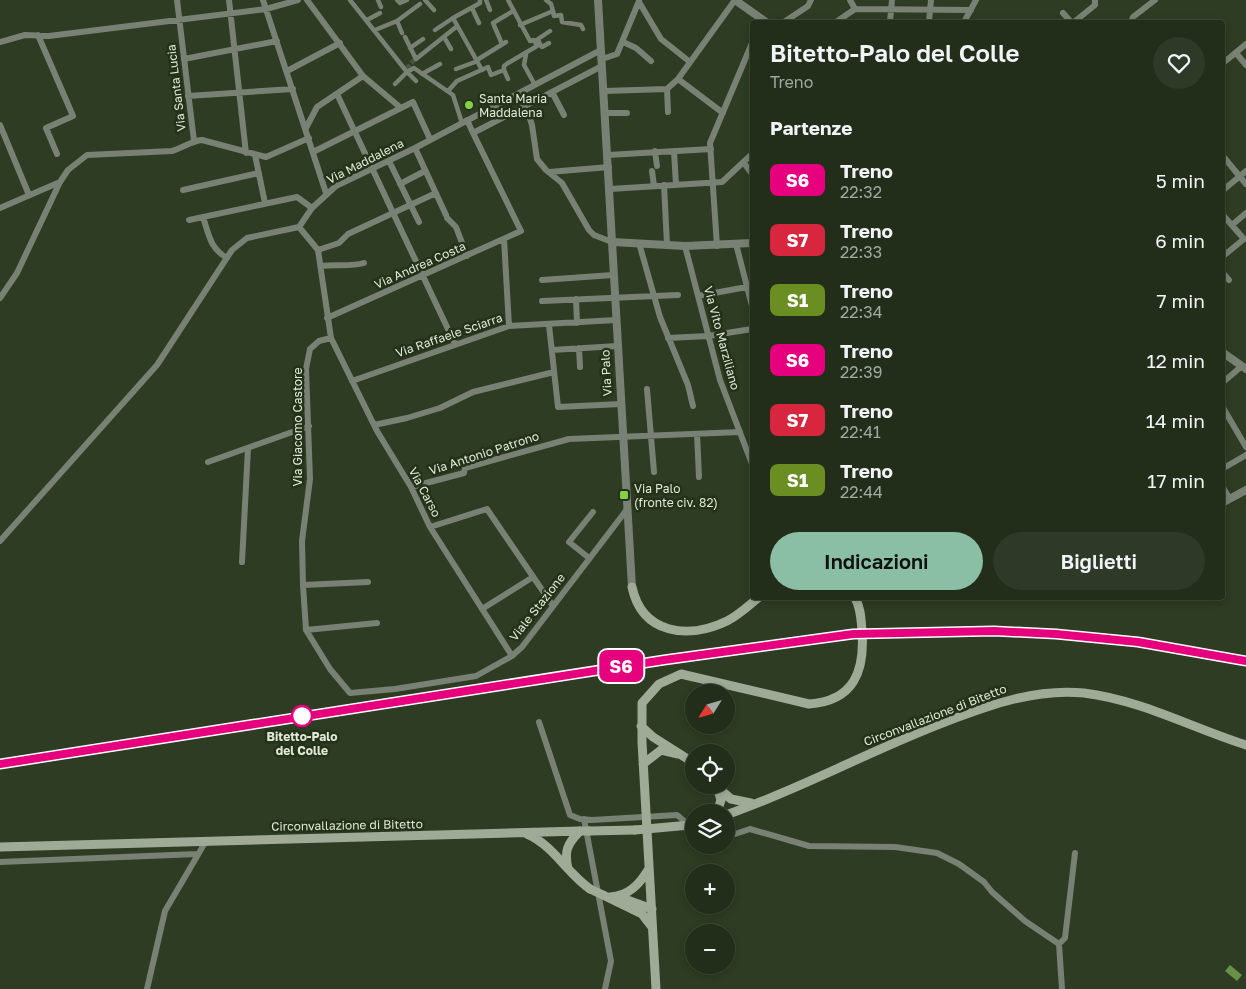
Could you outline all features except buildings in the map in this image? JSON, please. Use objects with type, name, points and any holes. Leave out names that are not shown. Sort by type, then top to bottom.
[{"type":"main road","name":"Via Palo","points":[[632,587],[638,608],[646,617],[669,629],[681,630],[714,626],[728,621],[755,600]]},
{"type":"main road","points":[[656,989],[640,712],[647,696],[666,680],[681,674],[809,704],[828,701],[837,697],[851,685],[862,664],[863,648],[859,608],[856,600]]},
{"type":"main road","name":"Circonvallazione di Bitetto","points":[[735,811],[928,729],[998,703],[1031,695],[1056,692],[1083,693],[1112,698],[1141,706],[1246,745]]},
{"type":"main road","points":[[641,726],[653,737],[685,757]]},
{"type":"main road","points":[[642,742],[653,737]]},
{"type":"main road","points":[[642,742],[661,750],[682,755]]},
{"type":"main road","points":[[643,764],[661,750]]},
{"type":"main road","points":[[720,804],[721,800],[715,785],[731,799],[754,804]]},
{"type":"main road","name":"Circonvallazione di Bitetto","points":[[0,847],[635,830],[685,826]]},
{"type":"main road","points":[[568,869],[565,852],[567,846],[585,831]]},
{"type":"main road","points":[[525,833],[544,844],[590,890],[642,914],[652,928]]},
{"type":"main road","points":[[619,896],[635,888],[649,870]]},
{"type":"main road","points":[[605,896],[619,896],[652,909]]},
{"type":"main road","points":[[642,914],[652,909]]},
{"type":"street","name":"Via Santa Lucia","points":[[177,0],[194,141],[202,140],[266,157],[309,138]]},
{"type":"street","points":[[229,0],[246,153]]},
{"type":"street","points":[[263,0],[326,193]]},
{"type":"street","points":[[0,42],[15,36],[48,36],[231,14],[266,9],[298,0]]},
{"type":"street","points":[[307,0],[363,76],[401,108]]},
{"type":"street","points":[[350,0],[416,81]]},
{"type":"street","points":[[367,20],[380,10],[378,0]]},
{"type":"street","points":[[397,0],[400,3],[407,0]]},
{"type":"street","points":[[435,30],[480,4],[480,0]]},
{"type":"street","points":[[486,0],[490,10]]},
{"type":"street","points":[[508,0],[530,41],[534,40],[542,47],[549,43]]},
{"type":"street","points":[[541,4],[546,0],[550,4],[554,16],[561,15],[562,22],[581,25],[582,29]]},
{"type":"street","name":"Via Palo","points":[[598,0],[632,587]]},
{"type":"street","points":[[668,112],[667,90],[678,78],[735,0],[763,20]]},
{"type":"street","points":[[787,20],[808,6],[811,0]]},
{"type":"street","points":[[850,0],[855,8]]},
{"type":"street","points":[[890,20],[892,0]]},
{"type":"street","points":[[929,20],[931,0]]},
{"type":"street","points":[[965,20],[976,0]]},
{"type":"street","points":[[1132,20],[1154,0]]},
{"type":"street","points":[[375,30],[397,21],[421,1],[434,10]]},
{"type":"street","points":[[639,1],[660,39],[690,62]]},
{"type":"street","points":[[396,84],[407,70],[413,67],[453,94],[464,122],[473,133],[552,92],[617,54],[639,1]]},
{"type":"street","points":[[1074,20],[1095,2]]},
{"type":"street","points":[[472,8],[479,23]]},
{"type":"street","points":[[839,20],[855,8],[972,10]]},
{"type":"street","points":[[456,69],[476,61],[504,43],[493,23],[513,11]]},
{"type":"street","points":[[520,24],[553,12]]},
{"type":"street","points":[[1063,13],[1070,20]]},
{"type":"street","points":[[453,18],[456,27],[482,70]]},
{"type":"street","points":[[397,21],[416,59],[456,27]]},
{"type":"street","points":[[570,29],[572,23]]},
{"type":"street","points":[[539,45],[538,39],[550,31]]},
{"type":"street","points":[[38,35],[73,116],[46,128],[57,154]]},
{"type":"street","points":[[444,37],[451,48]]},
{"type":"street","points":[[410,48],[424,39]]},
{"type":"street","points":[[184,59],[277,41]]},
{"type":"street","points":[[623,42],[636,48],[651,61]]},
{"type":"street","points":[[287,71],[340,43]]},
{"type":"street","points":[[1225,62],[1246,44]]},
{"type":"street","points":[[508,79],[504,66],[539,45]]},
{"type":"street","points":[[717,246],[710,143],[750,48]]},
{"type":"street","name":"Via Maddalena","points":[[299,227],[312,208],[326,193],[602,50]]},
{"type":"street","points":[[1236,53],[1246,65]]},
{"type":"street","points":[[526,54],[524,65],[535,85]]},
{"type":"street","points":[[422,74],[440,64]]},
{"type":"street","points":[[448,90],[458,81],[488,67],[490,75],[504,70]]},
{"type":"street","points":[[306,128],[317,107],[363,76]]},
{"type":"street","points":[[678,78],[723,113]]},
{"type":"street","points":[[188,96],[293,88]]},
{"type":"street","points":[[604,91],[667,90]]},
{"type":"street","points":[[552,92],[564,115]]},
{"type":"street","points":[[337,94],[455,344]]},
{"type":"street","points":[[313,152],[412,102],[430,139]]},
{"type":"street","points":[[526,106],[532,125],[537,159],[562,184],[589,230],[594,235],[612,242],[685,246],[750,243]]},
{"type":"street","points":[[605,113],[627,113]]},
{"type":"street","points":[[0,125],[29,195]]},
{"type":"street","name":"Via Andrea Costa","points":[[327,318],[521,231],[473,133]]},
{"type":"street","points":[[0,298],[17,273],[60,182],[68,170],[87,155],[172,151],[181,149],[194,141]]},
{"type":"street","points":[[415,148],[447,216],[456,227],[468,256]]},
{"type":"street","points":[[608,155],[711,149]]},
{"type":"street","points":[[654,186],[655,151]]},
{"type":"street","points":[[674,151],[676,185]]},
{"type":"street","points":[[255,155],[265,203]]},
{"type":"street","points":[[610,190],[713,183],[726,179],[750,156]]},
{"type":"street","points":[[1225,158],[1246,184]]},
{"type":"street","points":[[389,161],[419,222]]},
{"type":"street","points":[[744,164],[750,172]]},
{"type":"street","points":[[549,172],[609,167]]},
{"type":"street","points":[[400,184],[425,171]]},
{"type":"street","points":[[1225,188],[1246,171]]},
{"type":"street","points":[[183,190],[259,172]]},
{"type":"street","points":[[0,208],[60,182]]},
{"type":"street","points":[[664,185],[667,244]]},
{"type":"street","points":[[318,250],[339,243],[348,234],[436,193]]},
{"type":"street","points":[[189,220],[297,197],[312,208]]},
{"type":"street","points":[[1232,225],[1246,213]]},
{"type":"street","points":[[204,217],[212,246],[217,252],[227,258]]},
{"type":"street","points":[[1225,217],[1244,239],[1225,255]]},
{"type":"street","points":[[0,541],[157,365],[227,258],[240,242],[247,238],[299,227],[318,250],[331,338]]},
{"type":"street","points":[[504,239],[509,326]]},
{"type":"street","points":[[639,243],[654,296],[668,338],[688,385],[693,406]]},
{"type":"street","points":[[698,296],[750,286],[736,244]]},
{"type":"street","name":"Via Vito Marziliano","points":[[685,246],[720,380],[740,432],[750,452]]},
{"type":"street","points":[[321,266],[364,263]]},
{"type":"street","points":[[542,280],[613,275]]},
{"type":"street","points":[[1225,275],[1229,280]]},
{"type":"street","points":[[542,301],[678,295]]},
{"type":"street","points":[[576,299],[577,323]]},
{"type":"street","name":"Via Raffaele Sciarra","points":[[352,381],[509,326],[616,320]]},
{"type":"street","points":[[549,325],[558,407],[621,404]]},
{"type":"street","points":[[668,338],[708,336],[750,329]]},
{"type":"street","name":"Via Carso","points":[[331,338],[374,425],[411,488],[430,527],[487,509],[553,606]]},
{"type":"street","name":"Via Giacomo Castore","points":[[306,630],[302,541],[310,479],[306,369],[310,349],[319,341],[331,338]]},
{"type":"street","points":[[552,350],[618,346]]},
{"type":"street","points":[[579,348],[580,367]]},
{"type":"street","points":[[1225,354],[1244,368],[1225,382]]},
{"type":"street","points":[[374,425],[440,408],[474,392],[554,372]]},
{"type":"street","points":[[647,389],[654,472]]},
{"type":"street","points":[[1225,411],[1246,447]]},
{"type":"street","points":[[208,462],[309,426]]},
{"type":"street","name":"Via Antonio Patrono","points":[[411,488],[464,473],[465,468],[569,439],[740,432]]},
{"type":"street","points":[[697,434],[699,477]]},
{"type":"street","points":[[242,562],[248,448]]},
{"type":"street","points":[[1225,467],[1246,456]]},
{"type":"street","points":[[1226,501],[1246,490]]},
{"type":"street","name":"Viale Stazione","points":[[306,630],[330,669],[350,693],[395,689],[476,676],[512,656],[628,508]]},
{"type":"street","points":[[589,558],[569,542],[593,512]]},
{"type":"street","points":[[430,527],[512,656]]},
{"type":"street","points":[[482,609],[533,577]]},
{"type":"street","points":[[303,585],[368,582]]},
{"type":"street","points":[[859,608],[861,600]]},
{"type":"street","points":[[306,630],[377,622]]},
{"type":"street","points":[[539,722],[566,809],[570,815],[584,819],[677,815],[685,823]]},
{"type":"street","points":[[584,819],[612,961],[605,989]]},
{"type":"street","points":[[735,834],[750,830],[809,846],[895,848],[937,854],[959,864],[984,882],[992,892],[1024,921],[1059,944]]},
{"type":"street","points":[[147,989],[165,911],[206,841]]},
{"type":"street","points":[[1062,989],[1059,944],[1065,938],[1075,853]]},
{"type":"street","points":[[0,862],[197,854]]},
{"type":"shaded area","points":[[1230,965],[1242,975],[1237,981],[1225,971]]},
{"type":"tunnel","points":[[407,68],[415,59]]},
{"type":"railway","points":[[0,764],[683,657],[853,634],[994,631],[1056,634],[1138,642],[1246,661]]},
{"type":"train","name":"S6","points":[[0,764],[664,660],[853,634],[994,631],[1056,634],[1138,642],[1213,653],[1246,661]]},
{"type":"place","name":"Santa Maria Maddalena","points":[[469,105]]},
{"type":"place","name":"Via Palo (fronte civ. 82)","points":[[624,495]]},
{"type":"place","name":"Bitetto-Palo del Colle","points":[[302,716]]}]
